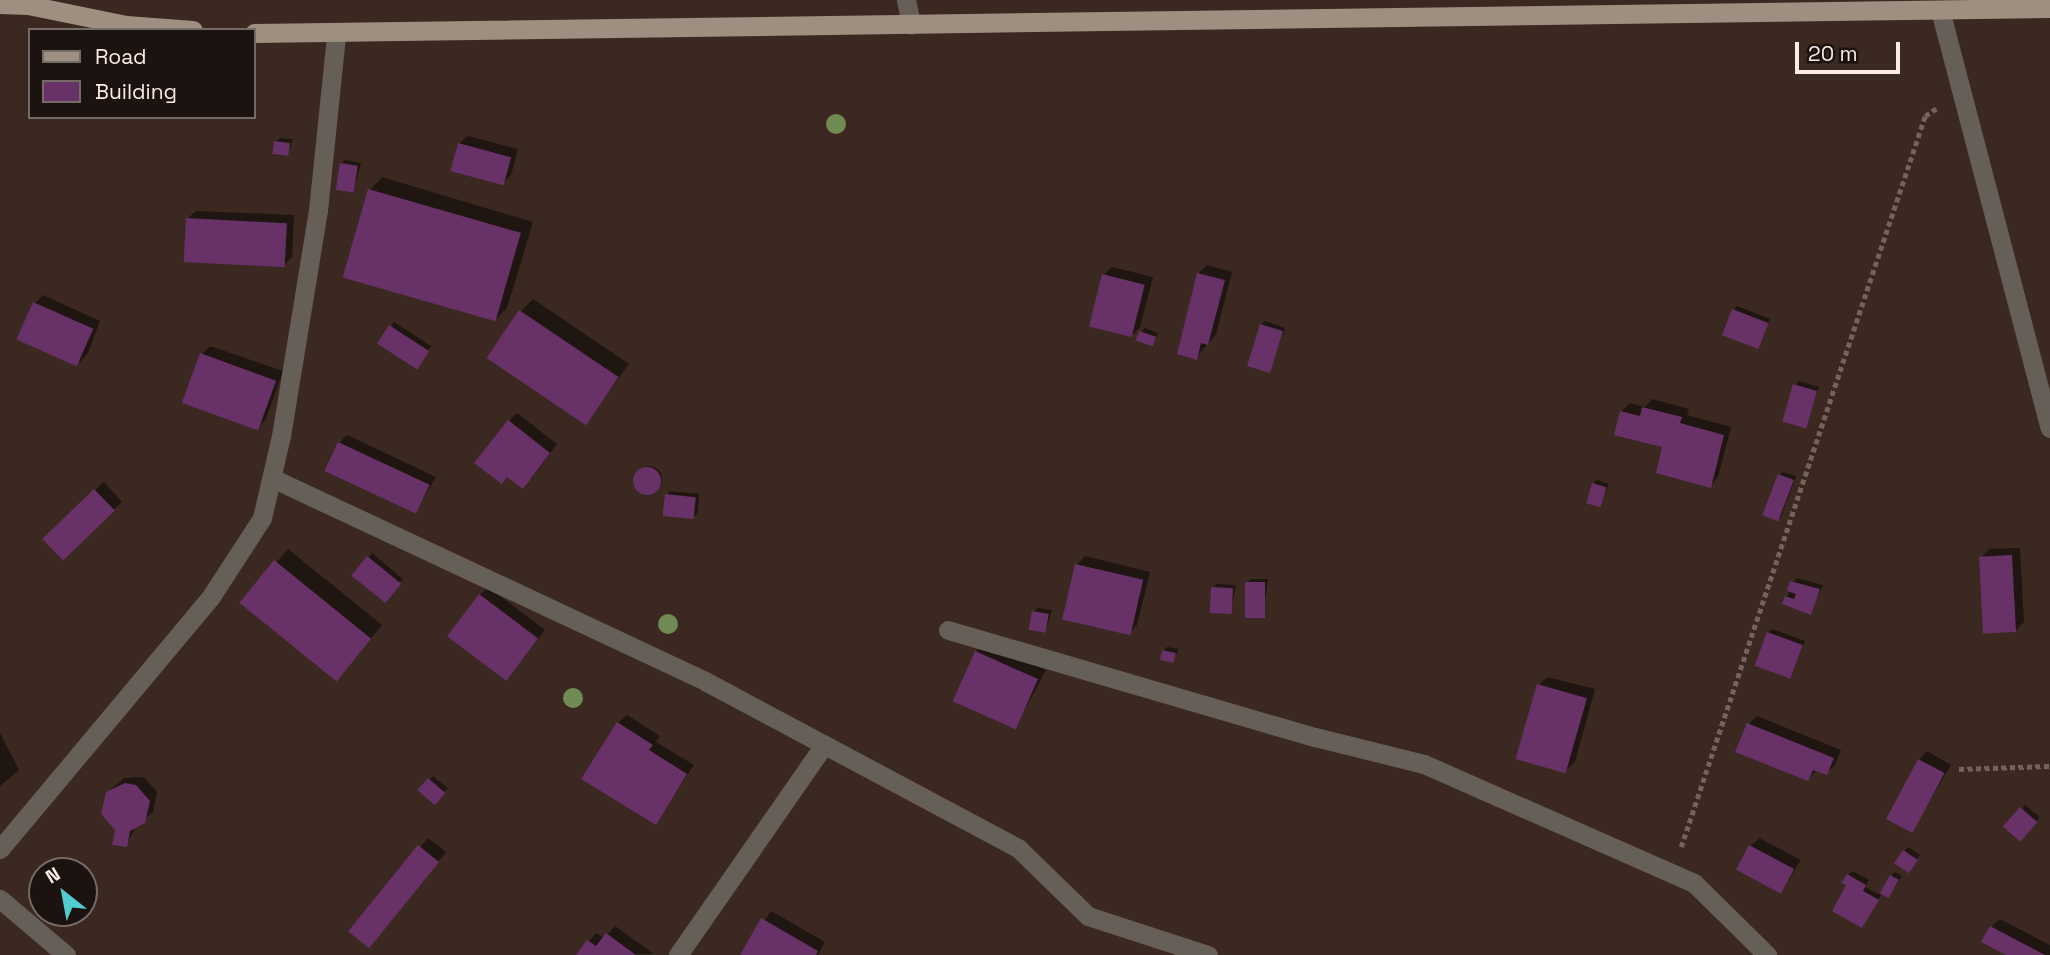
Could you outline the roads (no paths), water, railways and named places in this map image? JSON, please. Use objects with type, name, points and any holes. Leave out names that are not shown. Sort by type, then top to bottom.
[{"type":"main road","points":[[0,4],[28,5],[126,25],[166,28]]},
{"type":"main road","points":[[256,33],[336,35],[1878,5],[1940,10],[2050,8]]},
{"type":"street","points":[[906,0],[911,24]]},
{"type":"street","points":[[1940,10],[2050,428]]},
{"type":"street","points":[[0,849],[210,598],[262,519],[272,478],[318,210],[336,35]]},
{"type":"street","points":[[272,478],[705,681],[1019,849],[1088,916],[1208,955]]},
{"type":"street","points":[[948,630],[1424,764],[1694,883],[1767,955]]},
{"type":"street","points":[[678,955],[824,745]]},
{"type":"street","points":[[0,899],[66,955]]}]
